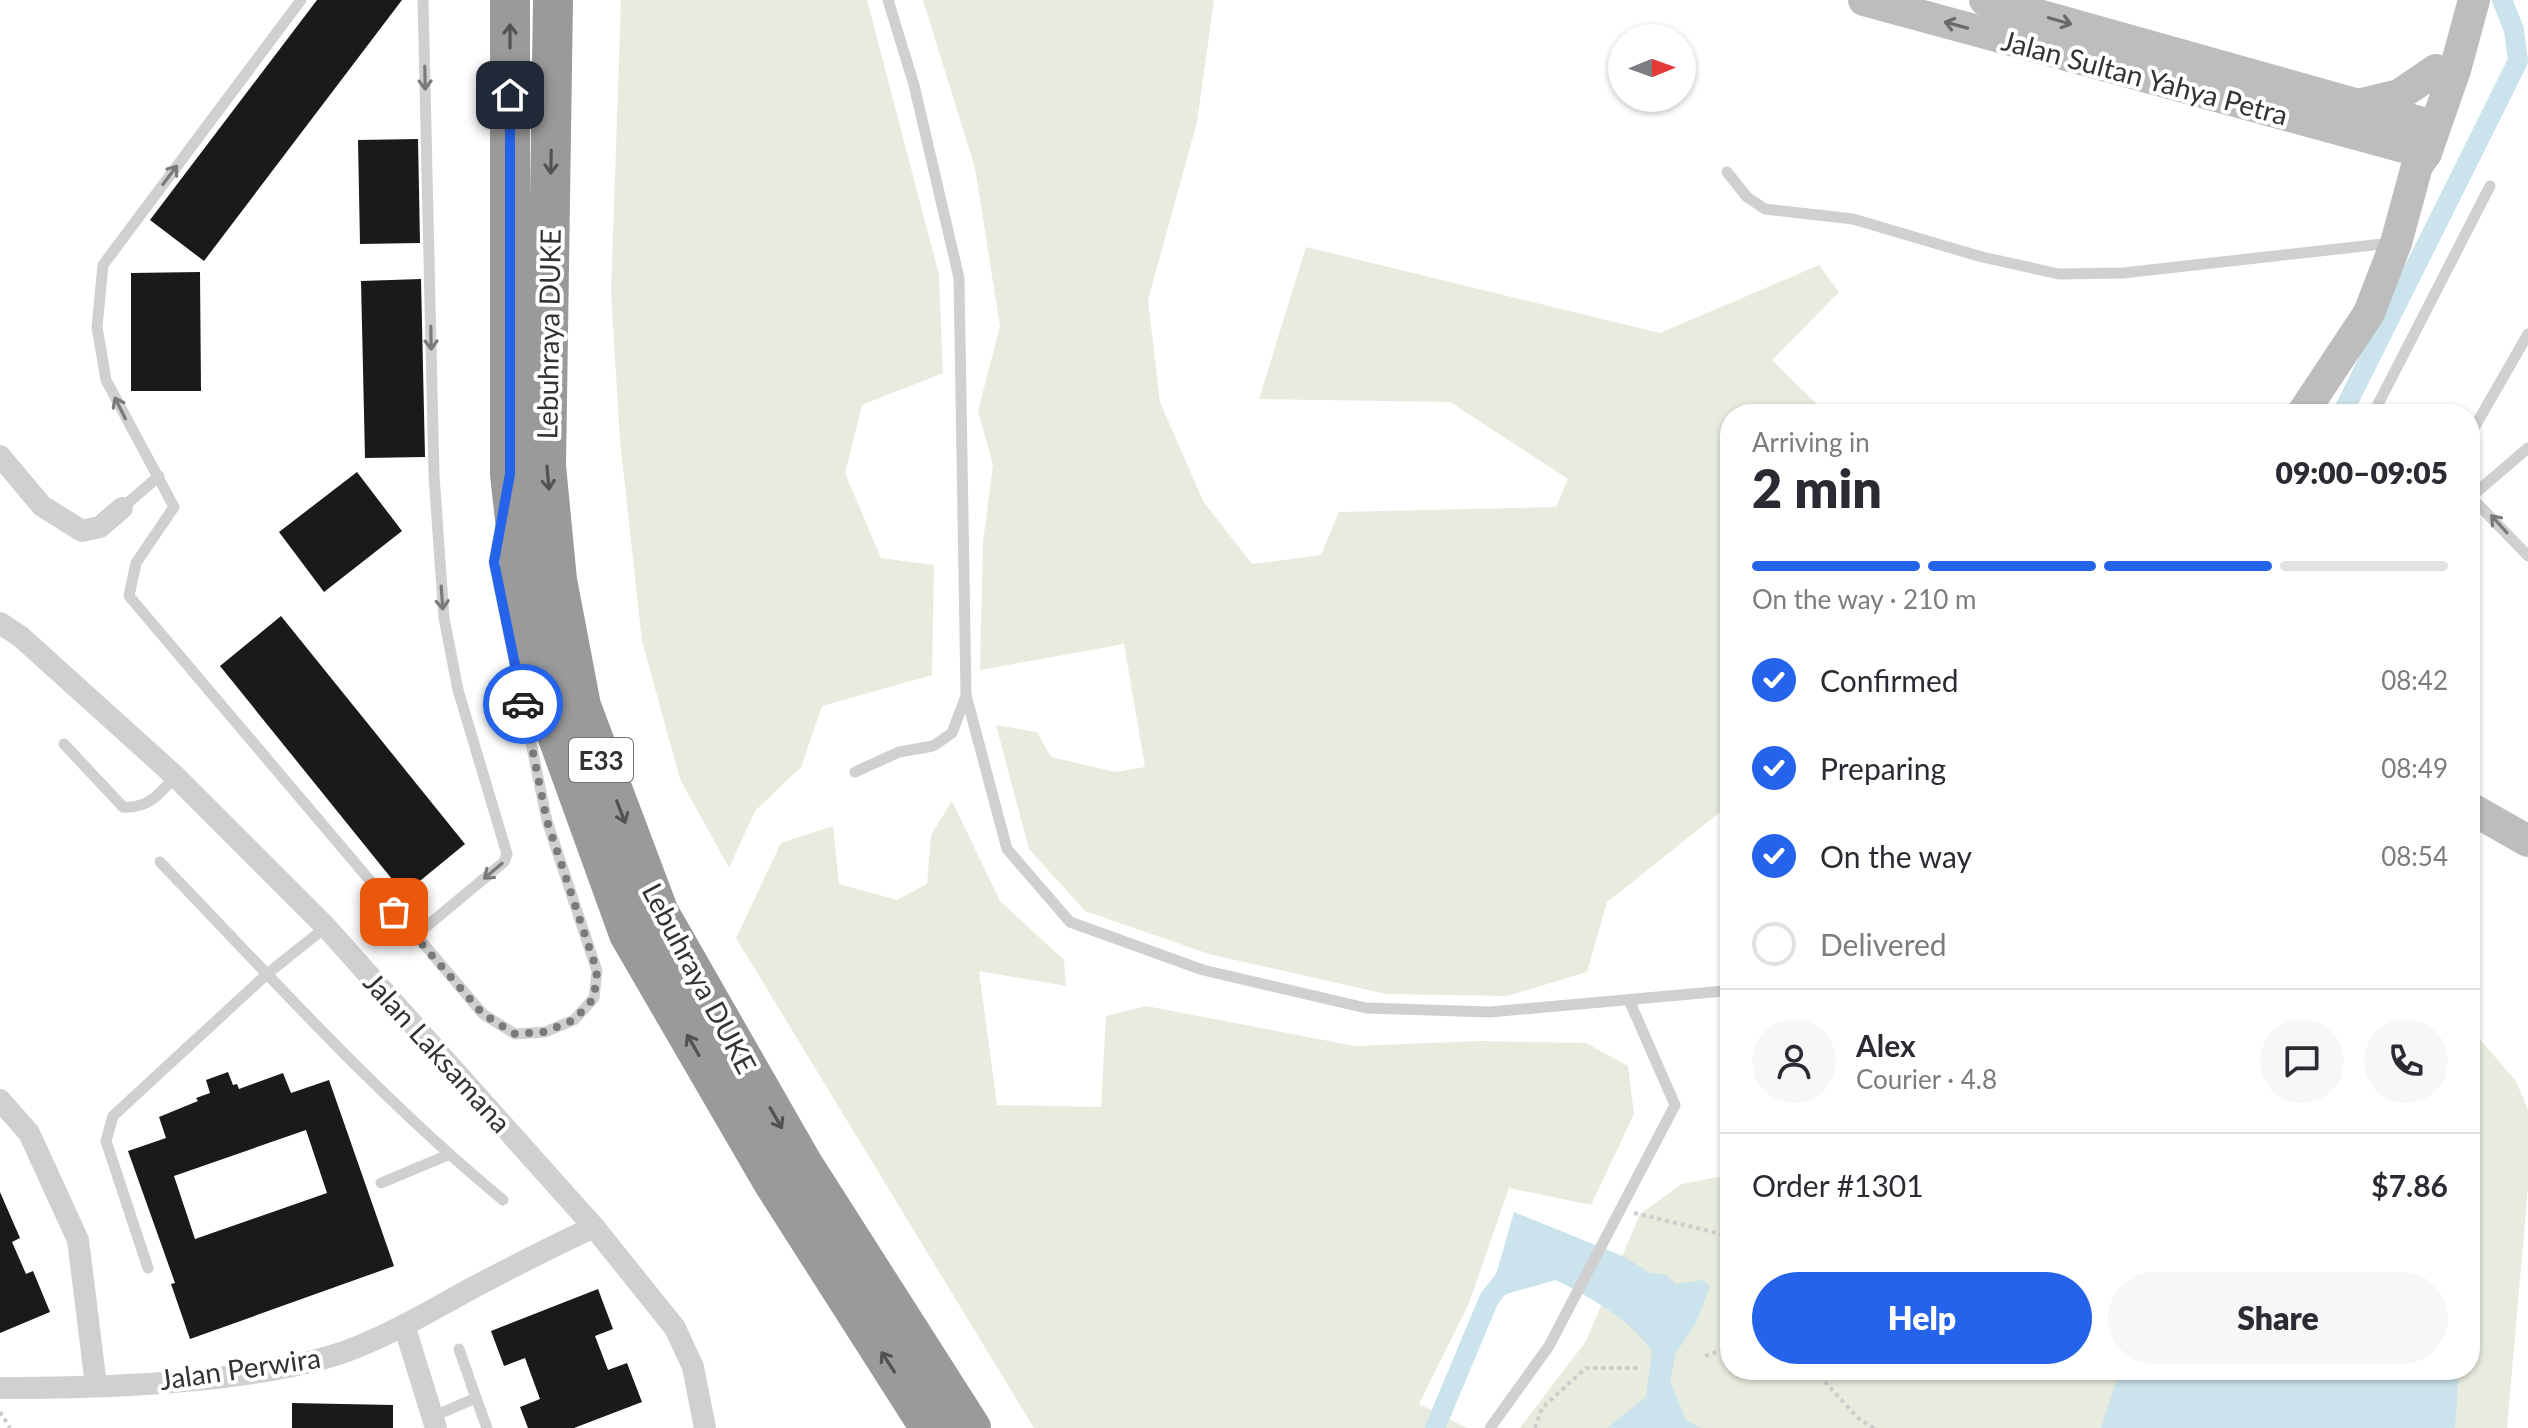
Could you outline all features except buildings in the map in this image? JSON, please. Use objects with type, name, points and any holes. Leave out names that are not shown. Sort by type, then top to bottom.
[{"type":"highway","name":"Lebuhraya DUKE","points":[[510,0],[510,474],[523,593],[548,710],[629,934],[773,1182],[930,1428]]},
{"type":"highway","name":"Lebuhraya DUKE","points":[[553,0],[546,466],[557,580],[581,706],[659,913],[802,1163],[971,1428]]},
{"type":"main road","name":"Jalan Sultan Yahya Petra","points":[[1864,0],[2357,119]]},
{"type":"main road","name":"Jalan Sultan Yahya Petra","points":[[1985,0],[2357,119],[2421,143]]},
{"type":"main road","points":[[2309,404],[2369,313],[2400,230],[2436,70],[2459,0]]},
{"type":"main road","points":[[2421,143],[2469,27],[2474,0]]},
{"type":"main road","points":[[2400,230],[2399,183],[2357,119],[2436,70]]},
{"type":"main road","points":[[2480,814],[2528,841]]},
{"type":"street","points":[[0,456],[42,506],[82,531],[100,527],[122,508]]},
{"type":"street","name":"Jalan Laksamana","points":[[0,623],[21,637],[175,776],[326,927],[594,1227],[675,1328],[693,1367],[705,1428]]},
{"type":"street","points":[[0,1100],[29,1133],[78,1240],[96,1385]]},
{"type":"street","name":"Jalan Perwira","points":[[0,1388],[96,1385],[265,1369],[343,1352],[404,1325],[594,1227]]},
{"type":"street","points":[[404,1325],[435,1422]]},
{"type":"lane","points":[[301,0],[103,265],[97,327],[106,380],[174,507],[136,563],[129,596],[483,1014],[515,1034],[545,1032],[574,1020],[594,998],[597,971],[547,821],[494,562],[510,474]]},
{"type":"lane","points":[[415,936],[504,862],[507,854],[458,690],[444,618],[434,475],[423,0]]},
{"type":"lane","points":[[888,0],[914,85],[959,278],[966,695],[1007,849],[1070,922],[1203,970],[1366,1008],[1490,1012],[1720,991]]},
{"type":"lane","points":[[1727,172],[1747,197],[1765,209],[1853,219],[1982,257],[2059,274],[2123,273],[2400,230]]},
{"type":"lane","points":[[2378,404],[2490,186]]},
{"type":"lane","points":[[2480,418],[2528,334]]},
{"type":"lane","points":[[2480,488],[2528,448]]},
{"type":"lane","points":[[122,508],[159,476]]},
{"type":"lane","points":[[2480,505],[2528,556]]},
{"type":"lane","points":[[855,772],[899,752],[933,746],[952,733],[966,695]]},
{"type":"lane","points":[[64,744],[123,807],[139,808],[146,804],[160,795],[175,776]]},
{"type":"lane","points":[[160,862],[448,1155],[503,1200]]},
{"type":"lane","points":[[148,1268],[106,1141],[113,1116],[267,974],[326,927]]},
{"type":"lane","points":[[1490,1428],[1549,1346],[1675,1105],[1629,1000]]},
{"type":"lane","points":[[381,1183],[448,1155]]},
{"type":"lane","points":[[459,1349],[487,1428]]},
{"type":"lane","points":[[435,1422],[476,1398]]},
{"type":"path","points":[[1620,1210],[1720,1234]]},
{"type":"path","points":[[1705,1356],[1720,1351]]},
{"type":"path","points":[[1535,1428],[1542,1408],[1586,1368],[1642,1368]]},
{"type":"path","points":[[1823,1380],[1858,1418],[1874,1428]]},
{"type":"path","points":[[0,1412],[10,1428]]},
{"type":"shaded area","points":[[621,0],[867,0],[939,275],[943,373],[862,405],[845,473],[881,558],[934,565],[932,675],[822,706],[801,767],[755,811],[729,868],[680,779],[642,641],[620,441],[611,293]]},
{"type":"shaded area","points":[[923,0],[1214,0],[1197,122],[1148,300],[1160,402],[1203,501],[1252,564],[1321,555],[1339,512],[1556,507],[1568,479],[1450,402],[1259,399],[1306,247],[1660,333],[1819,265],[1839,292],[1772,360],[1817,404],[1720,404],[1720,812],[1607,902],[1587,972],[1507,996],[1386,994],[1209,954],[1085,911],[1029,849],[996,725],[1037,732],[1051,757],[1115,772],[1145,767],[1124,644],[980,670],[983,542],[993,465],[978,411],[1000,326],[975,168]]},
{"type":"shaded area","points":[[952,801],[1000,901],[1064,960],[1066,986],[979,971],[997,1105],[1101,1107],[1106,1016],[1146,1006],[1355,1046],[1479,1041],[1586,1043],[1628,1066],[1634,1114],[1591,1205],[1509,1188],[1469,1303],[1419,1404],[1467,1428],[1034,1428],[736,938],[781,843],[833,826],[839,884],[897,900],[927,884],[931,835]]},
{"type":"shaded area","points":[[2480,1040],[2516,1081],[2528,1110],[2528,1188],[2507,1428],[1520,1428],[1586,1341],[1640,1214],[1682,1184],[1720,1177],[1720,1380],[2480,1380]]},
{"type":"water","points":[[1514,1212],[1625,1257],[1648,1272],[1666,1275],[1676,1284],[1703,1280],[1710,1286],[1696,1323],[1676,1353],[1670,1380],[1686,1420],[1701,1428],[1607,1428],[1646,1397],[1652,1351],[1620,1318],[1596,1302],[1556,1280],[1489,1299]]},
{"type":"water","points":[[2117,1380],[2458,1380],[2455,1428],[2101,1428]]},
{"type":"waterway","points":[[2347,404],[2518,61],[2514,30],[2502,0]]},
{"type":"waterway","points":[[1435,1428],[1489,1299],[1504,1280]]},
{"type":"way so far","points":[[394,912],[483,1014],[515,1034],[545,1032],[574,1020],[594,998],[597,971],[547,821],[523,704]]},
{"type":"route","points":[[510,95],[510,474],[494,562],[523,704]]}]
